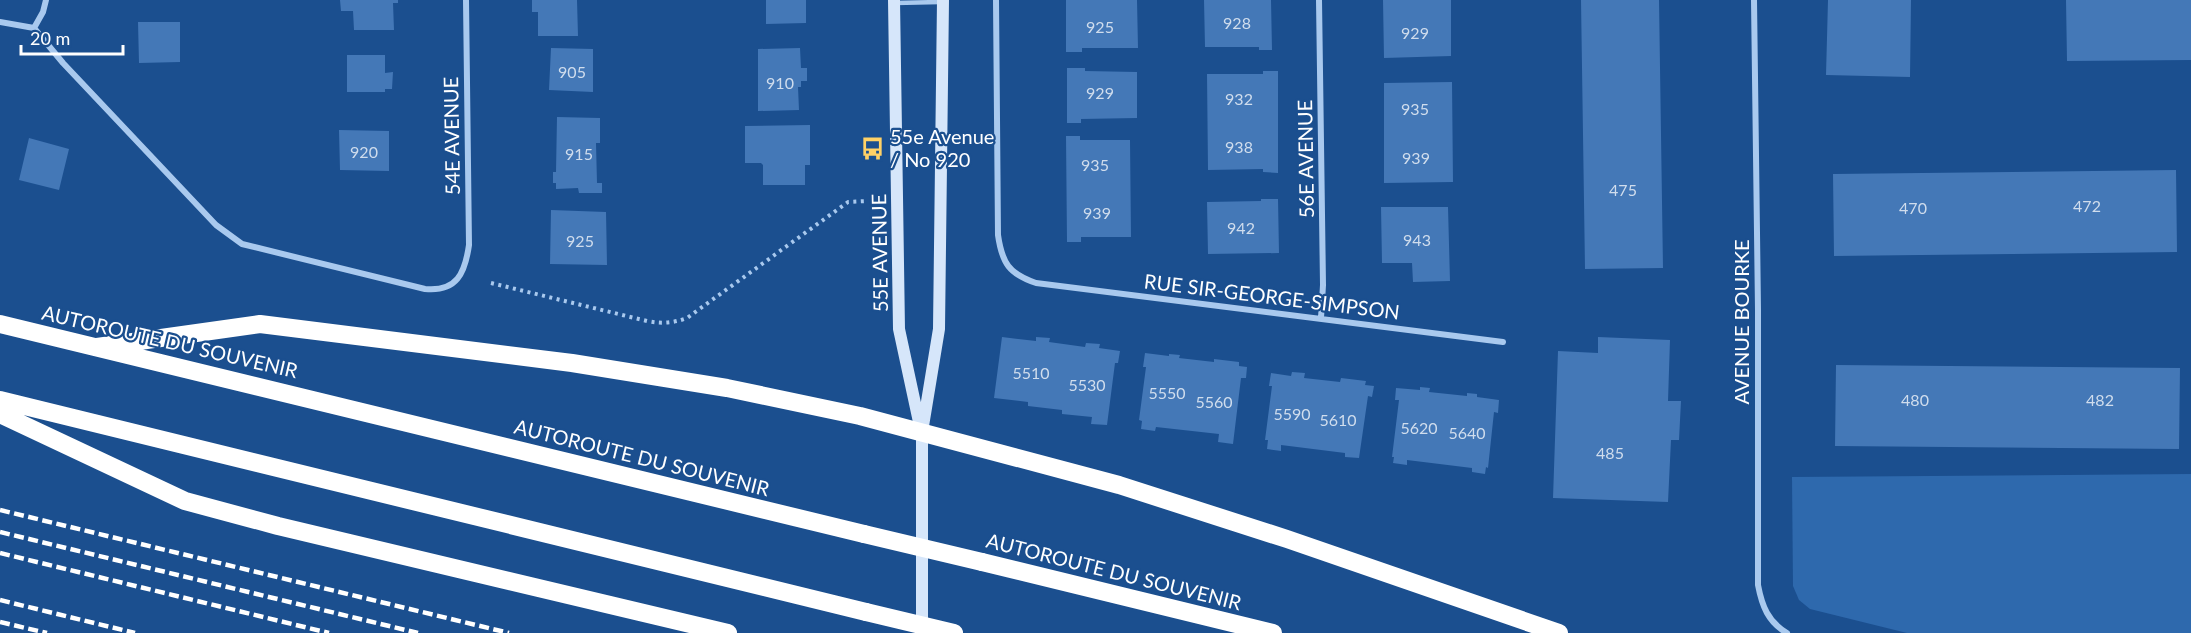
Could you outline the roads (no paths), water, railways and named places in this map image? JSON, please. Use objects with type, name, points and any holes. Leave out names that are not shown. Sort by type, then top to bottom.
[{"type":"highway","name":"AUTOROUTE DU SOUVENIR","points":[[0,324],[1273,633]]},
{"type":"highway","points":[[97,347],[260,324],[662,377],[805,404],[922,432],[1142,493],[1287,539],[1559,633]]},
{"type":"highway","points":[[0,400],[954,633]]},
{"type":"highway","points":[[0,414],[185,501],[278,526],[729,633]]},
{"type":"street","points":[[0,22],[34,28],[44,12],[46,0]]},
{"type":"street","name":"54E AVENUE","points":[[34,28],[63,63],[216,225],[242,244],[425,289],[439,290],[455,282],[462,271],[469,245],[466,0]]},
{"type":"street","name":"RUE SIR-GEORGE-SIMPSON","points":[[996,0],[998,235],[1000,250],[1006,264],[1013,272],[1036,283],[1503,342]]},
{"type":"street","name":"56E AVENUE","points":[[1319,0],[1323,285],[1321,318]]},
{"type":"street","name":"AVENUE BOURKE","points":[[1754,0],[1758,310],[1758,585],[1761,603],[1767,615],[1776,626],[1787,633]]},
{"type":"street","name":"55E AVENUE","points":[[894,1],[900,329],[922,432]]},
{"type":"street","name":"55E AVENUE","points":[[922,633],[922,432],[939,329],[943,1]]},
{"type":"lane","points":[[894,1],[943,1]]},
{"type":"railway","points":[[0,510],[509,633]]},
{"type":"railway","points":[[0,532],[418,633]]},
{"type":"railway","points":[[0,553],[329,633]]},
{"type":"railway","points":[[0,600],[135,633]]},
{"type":"railway","points":[[0,622],[47,633]]},
{"type":"place","name":"55e Avenue / No 920","points":[[872,148]]}]
